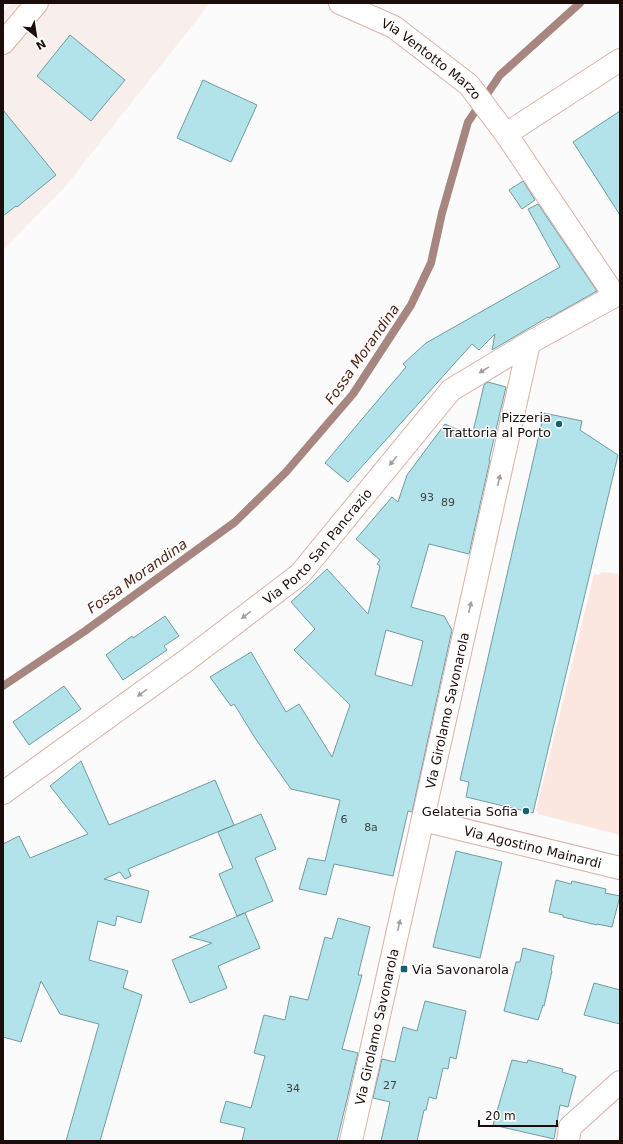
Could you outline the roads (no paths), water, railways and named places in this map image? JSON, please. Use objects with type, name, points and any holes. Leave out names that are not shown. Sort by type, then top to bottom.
[{"type":"street","points":[[3,43],[37,3]]},
{"type":"street","name":"Via Ventotto Marzo","points":[[340,3],[394,27],[470,85],[506,134],[617,294]]},
{"type":"street","points":[[506,134],[620,60]]},
{"type":"street","name":"Via Porto San Pancrazio","points":[[3,793],[187,660],[300,574],[451,390],[529,343],[617,294]]},
{"type":"street","name":"Via Girolamo Savonarola","points":[[351,1141],[529,343]]},
{"type":"street","points":[[504,358],[522,374]]},
{"type":"street","name":"Via Agostino Mainardi","points":[[423,820],[620,868]]},
{"type":"street","points":[[568,1141],[570,1127],[620,1082]]},
{"type":"waterway","name":"Fossa Morandina","points":[[3,686],[85,631],[235,522],[286,472],[353,394],[411,305],[431,263],[442,213],[468,122],[500,75],[580,3]]},
{"type":"place","name":"Pizzeria Trattoria al Porto","points":[[559,424]]},
{"type":"place","name":"Gelateria Sofia","points":[[526,811]]},
{"type":"place","name":"Via Savonarola","points":[[404,969]]}]
